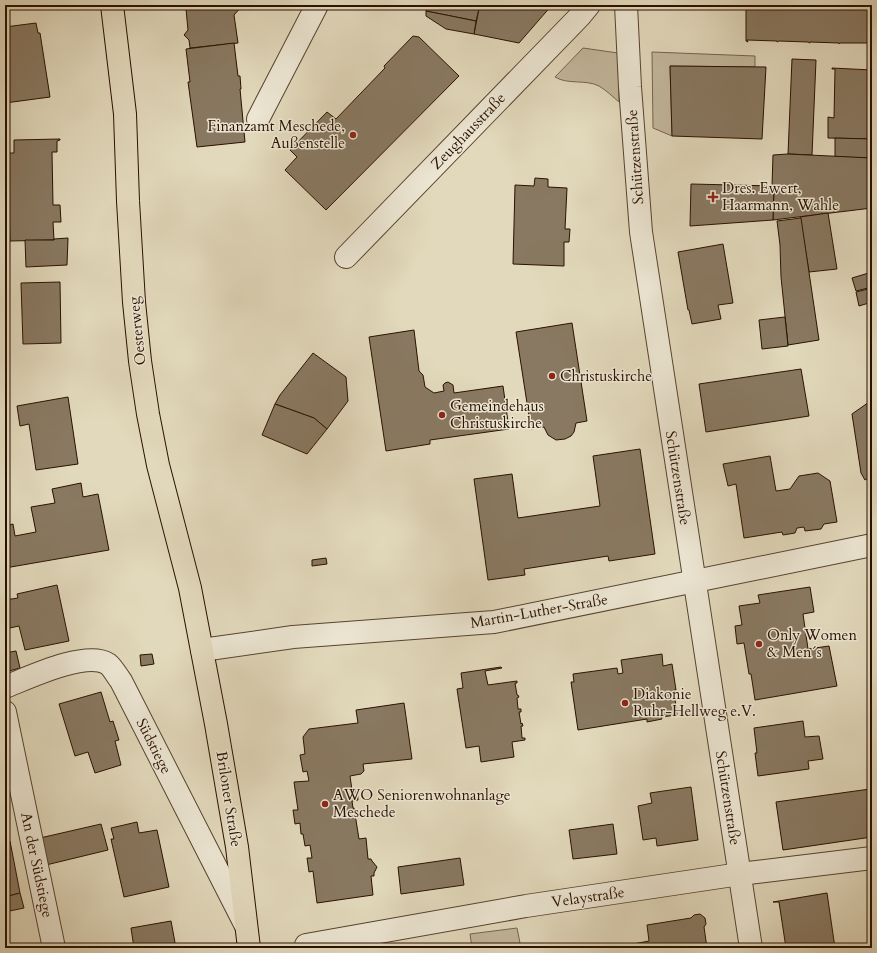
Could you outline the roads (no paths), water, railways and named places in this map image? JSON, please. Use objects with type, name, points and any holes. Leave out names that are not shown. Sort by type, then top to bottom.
[{"type":"main road","name":"Oesterweg","points":[[112,5],[125,114],[130,248],[141,368],[158,465],[190,588],[202,650]]},
{"type":"main road","name":"Briloner Straße","points":[[202,650],[236,840],[249,948]]},
{"type":"street","points":[[258,119],[317,5]]},
{"type":"street","name":"Zeughausstraße","points":[[346,257],[589,5]]},
{"type":"street","name":"Schützenstraße","points":[[626,5],[630,87],[641,232],[751,948]]},
{"type":"street","name":"Martin-Luther-Straße","points":[[202,650],[293,637],[494,622],[872,545]]},
{"type":"street","name":"Südstiege","points":[[5,687],[80,660],[98,660],[108,664],[121,682],[246,927]]},
{"type":"street","name":"An der Südstiege","points":[[5,712],[54,948]]},
{"type":"street","name":"Velaystraße","points":[[306,945],[526,906],[740,874],[872,858]]},
{"type":"place","name":"Finanzamt Meschede, Außenstelle","points":[[353,135]]},
{"type":"place","name":"Dres. Ewert, Haarmann, Wahle","points":[[713,197]]},
{"type":"place","name":"Christuskirche","points":[[552,376]]},
{"type":"place","name":"Gemeindehaus Christuskirche","points":[[442,415]]},
{"type":"place","name":"Only Women & Men´s","points":[[759,644]]},
{"type":"place","name":"Diakonie Ruhr-Hellweg e.V.","points":[[625,703]]},
{"type":"place","name":"AWO Seniorenwohnanlage Meschede","points":[[325,804]]}]
